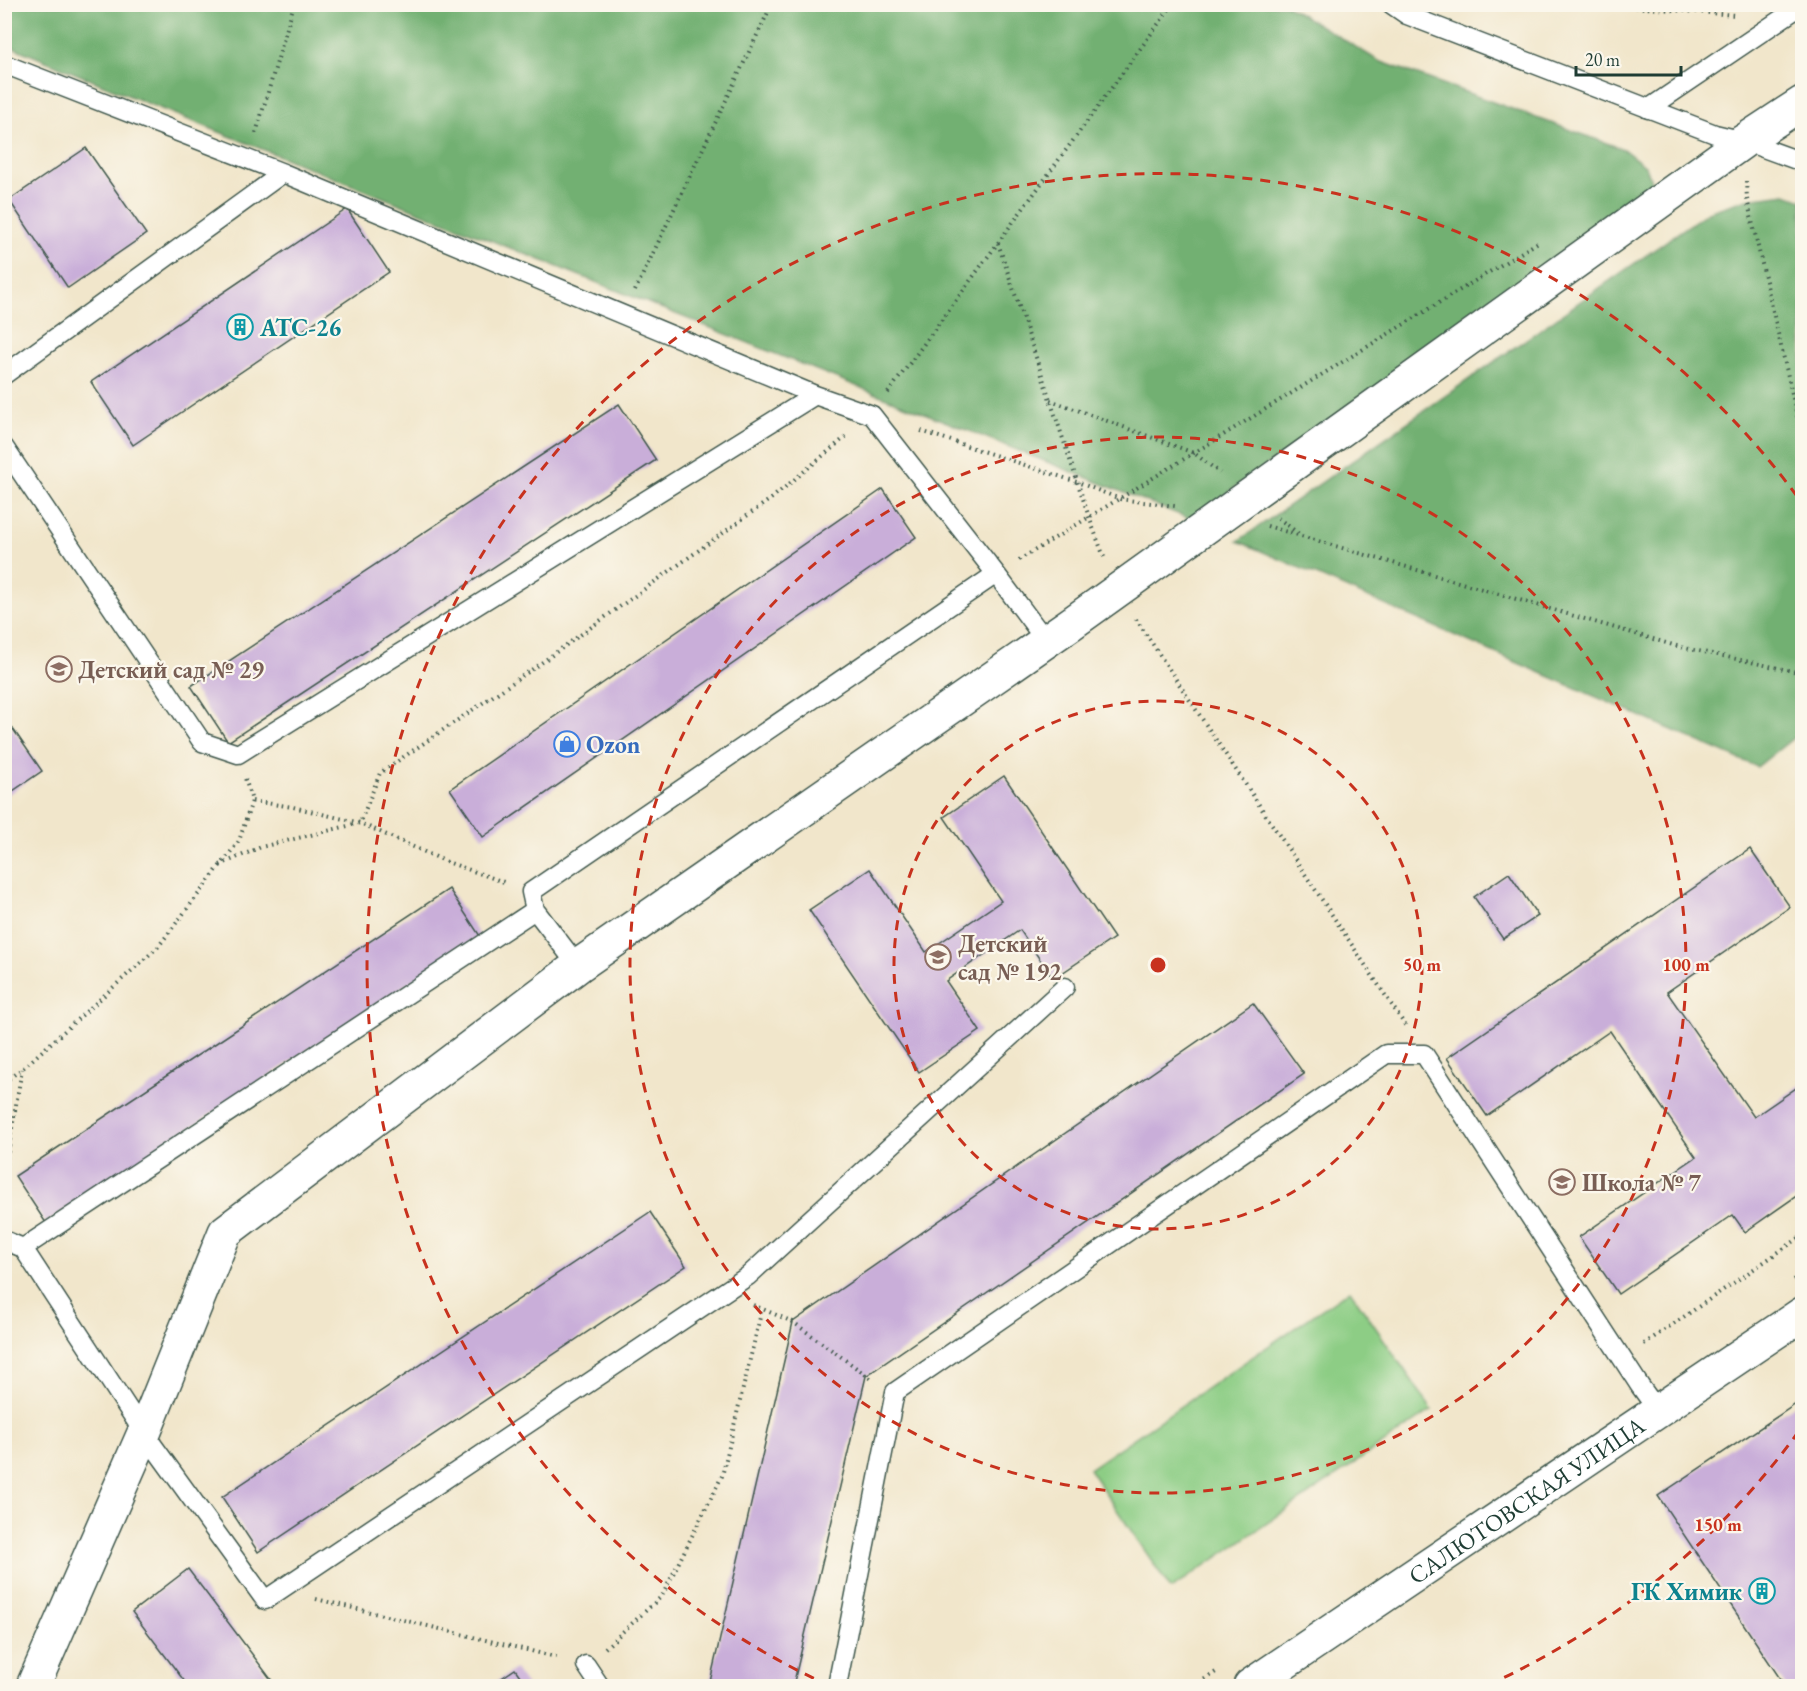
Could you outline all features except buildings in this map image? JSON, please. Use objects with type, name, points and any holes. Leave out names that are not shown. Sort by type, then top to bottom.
[{"type":"street","points":[[33,1686],[144,1432],[225,1232],[578,966],[1117,591],[1744,141],[1803,103]]},
{"type":"street","name":"САЛЮТОВСКАЯ УЛИЦА","points":[[1250,1686],[1803,1314]]},
{"type":"lane","points":[[1391,4],[1407,15],[1648,109],[1715,134],[1744,141],[1803,162]]},
{"type":"lane","points":[[1407,15],[1423,4]]},
{"type":"lane","points":[[1648,109],[1803,4]]},
{"type":"lane","points":[[4,64],[283,173],[815,395],[872,415],[1046,641]]},
{"type":"lane","points":[[4,375],[283,173]]},
{"type":"lane","points":[[4,447],[202,742],[238,754],[815,395]]},
{"type":"lane","points":[[578,966],[535,910],[531,892],[996,574]]},
{"type":"lane","points":[[23,1248],[535,910]]},
{"type":"lane","points":[[4,1240],[23,1248],[144,1432],[265,1600],[748,1276],[1065,987]]},
{"type":"lane","points":[[837,1686],[895,1392],[1386,1054],[1424,1054],[1658,1411]]},
{"type":"lane","points":[[586,1665],[600,1686]]},
{"type":"path","points":[[248,159],[294,4]]},
{"type":"path","points":[[623,315],[772,4]]},
{"type":"path","points":[[360,823],[380,773],[534,668],[772,498],[872,415],[1173,4]]},
{"type":"path","points":[[1594,4],[1781,19]]},
{"type":"path","points":[[1744,141],[1747,199],[1803,437]]},
{"type":"path","points":[[996,574],[1541,241]]},
{"type":"path","points":[[998,243],[1077,482],[1117,591],[1424,1054]]},
{"type":"path","points":[[1050,400],[1194,453],[1237,505],[1302,536]]},
{"type":"path","points":[[872,415],[1077,482],[1120,499],[1237,505],[1302,536],[1680,647],[1803,673]]},
{"type":"path","points":[[4,1082],[22,1069],[158,947],[240,841],[252,801],[238,754]]},
{"type":"path","points":[[252,801],[293,807],[360,823],[447,862],[531,892]]},
{"type":"path","points":[[220,866],[261,847],[360,823]]},
{"type":"path","points":[[4,1176],[22,1069]]},
{"type":"path","points":[[1622,1358],[1803,1236]]},
{"type":"path","points":[[724,1293],[793,1322],[866,1376],[895,1392]]},
{"type":"path","points":[[281,1591],[586,1665],[662,1596],[722,1476],[762,1309]]},
{"type":"path","points":[[1194,1686],[1224,1667]]},
{"type":"green space","points":[[4,5],[1286,5],[1379,61],[1623,149],[1646,167],[1655,192],[1190,519],[144,102],[5,44]]},
{"type":"green space","points":[[1786,194],[1802,200],[1802,731],[1757,767],[1238,541],[1708,212],[1747,199]]},
{"type":"green space","points":[[1350,1290],[1432,1410],[1171,1589],[1089,1469]]},
{"type":"place","name":"АТС-26","points":[[240,327]]},
{"type":"place","name":"Детский сад № 29","points":[[59,669]]},
{"type":"place","name":"Ozon","points":[[567,744]]},
{"type":"place","name":"Детский сад № 192","points":[[938,957]]},
{"type":"place","name":"Школа № 7","points":[[1562,1182]]},
{"type":"place","name":"ГК Химик","points":[[1762,1591]]}]
